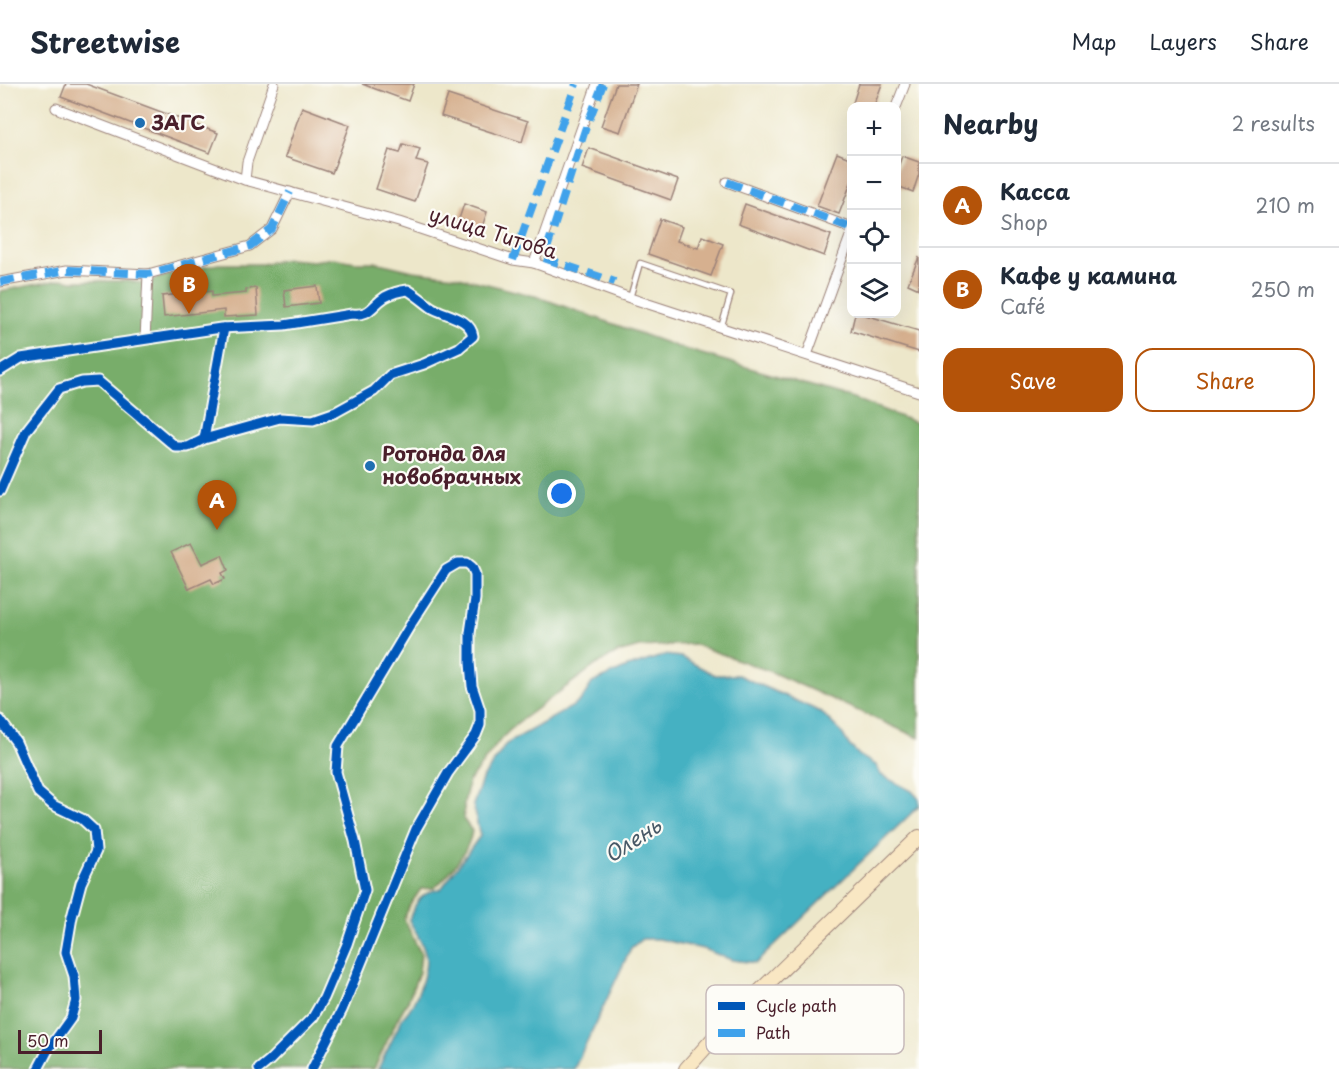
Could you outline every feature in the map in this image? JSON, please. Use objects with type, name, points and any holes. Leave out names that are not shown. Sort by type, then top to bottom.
[{"type":"main road","points":[[766,985],[919,837]]},
{"type":"main road","points":[[686,1069],[706,1047]]},
{"type":"street","points":[[245,180],[247,162],[274,84]]},
{"type":"street","points":[[534,263],[597,84]]},
{"type":"street","points":[[899,102],[905,84]]},
{"type":"street","name":"улица Титова","points":[[56,108],[245,180],[399,222],[513,260],[534,263],[630,298],[919,392]]},
{"type":"street","points":[[728,182],[847,227]]},
{"type":"street","points":[[0,282],[67,270],[148,274],[250,246],[272,229],[290,192]]},
{"type":"street","points":[[807,355],[847,243]]},
{"type":"street","points":[[145,340],[148,274]]},
{"type":"lane","points":[[630,298],[640,263],[731,294],[720,328]]},
{"type":"green space","points":[[334,258],[355,262],[375,262],[413,271],[455,276],[535,296],[681,348],[853,398],[919,424],[919,738],[769,671],[693,644],[640,647],[617,653],[596,665],[516,724],[501,739],[469,781],[464,803],[464,820],[472,831],[468,846],[440,883],[434,888],[421,889],[404,919],[421,954],[419,972],[408,1001],[374,1069],[0,1069],[0,291],[64,279],[142,283],[218,264],[262,264],[287,259],[313,261]]},
{"type":"water","name":"Олень","points":[[665,655],[681,657],[715,675],[738,675],[821,712],[860,756],[876,765],[881,775],[912,791],[919,799],[919,806],[756,963],[732,960],[703,949],[659,939],[642,939],[631,948],[574,1069],[378,1069],[403,1017],[417,995],[424,976],[426,957],[409,920],[411,914],[420,898],[429,892],[441,889],[480,836],[473,805],[482,779],[506,744],[575,705],[582,699],[592,683],[625,668]]},
{"type":"building","points":[[66,84],[86,84],[218,133],[210,153],[61,97]]},
{"type":"building","points":[[362,84],[414,84],[408,101]]},
{"type":"building","points":[[616,84],[637,84],[620,132],[601,126]]},
{"type":"building","points":[[859,84],[882,84],[875,102],[853,102]]},
{"type":"building","points":[[448,95],[528,121],[522,142],[441,116]]},
{"type":"building","points":[[302,107],[350,125],[332,173],[285,157]]},
{"type":"building","points":[[403,144],[420,149],[416,161],[428,164],[415,202],[376,189],[389,150],[400,153]]},
{"type":"building","points":[[589,148],[678,180],[671,200],[582,168]]},
{"type":"building","points":[[837,153],[847,157],[847,193],[839,214],[817,206]]},
{"type":"building","points":[[902,156],[919,162],[919,174],[913,192],[901,188]]},
{"type":"building","points":[[464,204],[487,212],[481,230],[458,222]]},
{"type":"building","points":[[745,204],[831,235],[824,256],[738,224]]},
{"type":"building","points":[[660,219],[682,227],[677,241],[698,248],[702,236],[723,244],[711,276],[648,254]]},
{"type":"building","points":[[919,257],[919,289],[908,284]]},
{"type":"building","points":[[317,286],[319,303],[286,307],[284,290]]},
{"type":"building","points":[[256,288],[258,315],[224,317],[224,310],[164,317],[162,296],[212,291],[212,296],[246,293],[246,289]]},
{"type":"building","points":[[854,318],[875,318],[919,331],[919,352],[851,331]]},
{"type":"building","points":[[191,543],[202,564],[222,555],[228,570],[222,573],[225,579],[214,584],[211,579],[189,589],[171,552]]},
{"type":"marked path","points":[[513,260],[576,84]]},
{"type":"marked path","points":[[603,84],[585,130],[544,258],[615,282]]},
{"type":"marked path","points":[[727,182],[847,226]]},
{"type":"marked path","points":[[0,282],[67,270],[148,274],[250,246],[272,229],[290,192]]},
{"type":"cycle path","points":[[0,371],[21,358],[221,328],[284,325],[358,314],[370,310],[380,300],[396,292],[408,290],[431,307],[462,321],[471,330],[473,336],[459,348],[424,364],[390,375],[374,391],[336,412],[313,420],[280,418],[204,439],[188,447],[176,447],[98,381],[82,382],[59,389],[26,431],[0,491]]},
{"type":"cycle path","points":[[204,439],[224,328]]},
{"type":"cycle path","points":[[259,1069],[313,1017],[324,998],[347,944],[365,890],[355,841],[336,772],[338,746],[446,570],[458,563],[467,563],[475,574],[470,663],[472,686],[480,710],[480,725],[476,735],[448,773],[416,829],[342,1010],[312,1069]]},
{"type":"cycle path","points":[[0,720],[16,742],[38,792],[53,805],[82,819],[94,830],[96,851],[81,883],[66,952],[74,976],[76,1000],[71,1018],[48,1050],[38,1069]]},
{"type":"place","name":"ЗАГС","points":[[140,123]]},
{"type":"place","name":"Кафе у камина","points":[[189,314]]},
{"type":"place","name":"Ротонда для новобрачных","points":[[370,466]]},
{"type":"place","name":"Касса","points":[[217,530]]}]
